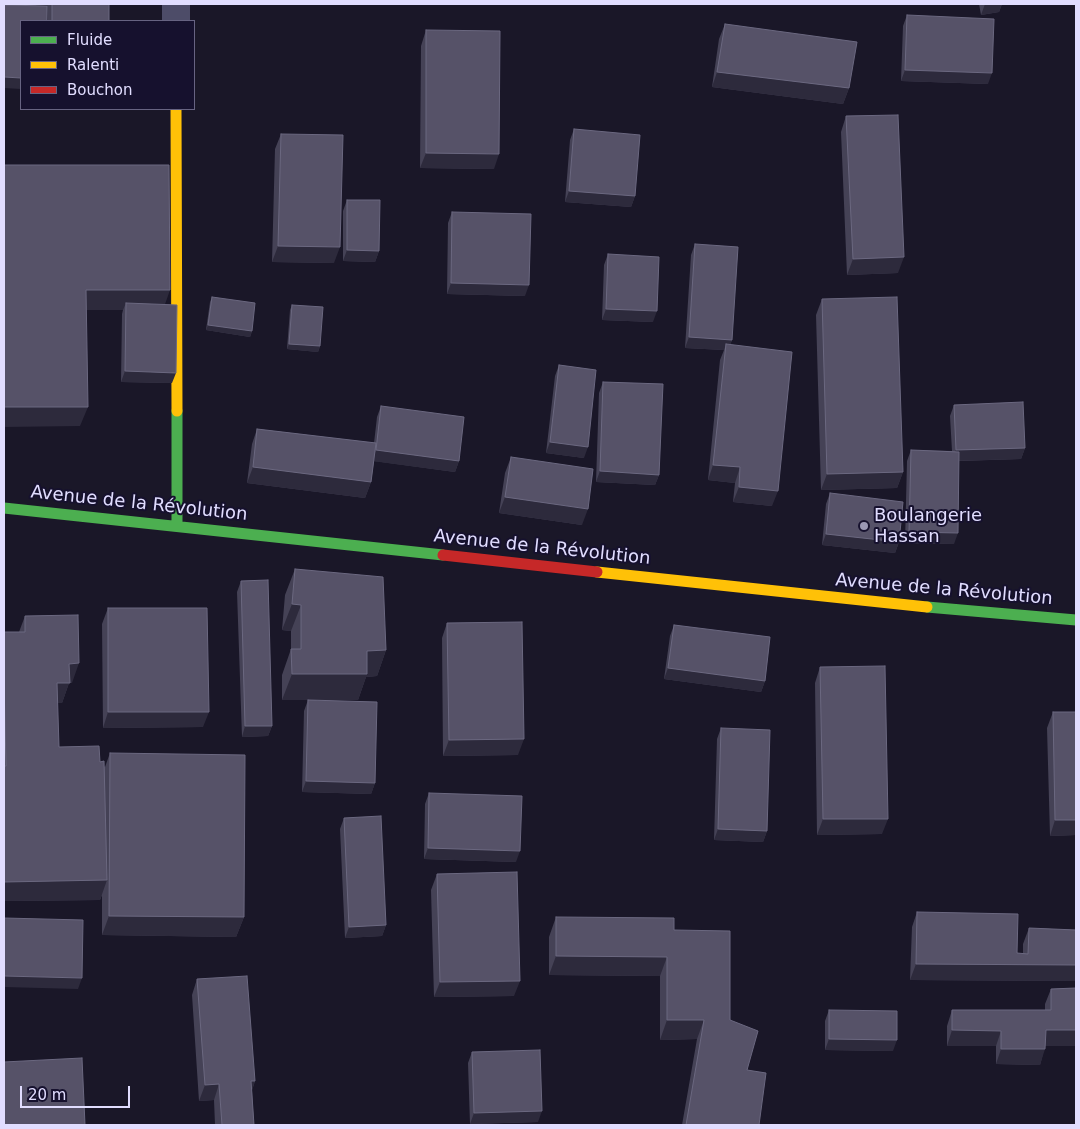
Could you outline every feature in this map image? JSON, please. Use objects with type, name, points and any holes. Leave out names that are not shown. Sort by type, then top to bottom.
[{"type":"street","points":[[176,4],[176,20]]},
{"type":"street","points":[[176,110],[177,526]]},
{"type":"street","name":"Avenue de la Révolution","points":[[4,508],[866,600],[1076,620]]},
{"type":"building","points":[[52,4],[109,4],[109,20],[52,20]]},
{"type":"building","points":[[4,5],[47,6],[47,20],[20,20],[20,78],[4,77]]},
{"type":"building","points":[[907,15],[994,19],[992,73],[905,70]]},
{"type":"building","points":[[725,24],[857,42],[849,88],[717,72]]},
{"type":"building","points":[[426,30],[500,31],[499,154],[426,153]]},
{"type":"building","points":[[898,115],[904,257],[853,259],[846,116]]},
{"type":"building","points":[[574,129],[640,135],[635,196],[569,191]]},
{"type":"building","points":[[281,134],[343,135],[340,247],[278,246]]},
{"type":"building","points":[[4,165],[169,165],[170,290],[86,290],[88,407],[4,407]]},
{"type":"building","points":[[347,200],[380,200],[379,251],[347,250]]},
{"type":"building","points":[[452,212],[531,214],[529,285],[451,283]]},
{"type":"building","points":[[695,244],[738,247],[732,340],[689,337]]},
{"type":"building","points":[[608,254],[659,257],[657,311],[606,309]]},
{"type":"building","points":[[212,297],[255,303],[252,331],[208,325]]},
{"type":"building","points":[[897,297],[903,472],[827,474],[822,299]]},
{"type":"building","points":[[126,303],[177,305],[176,373],[125,371]]},
{"type":"building","points":[[292,305],[323,307],[320,346],[289,344]]},
{"type":"building","points":[[726,344],[792,352],[778,491],[739,487],[740,467],[713,465]]},
{"type":"building","points":[[559,365],[596,370],[588,447],[550,442]]},
{"type":"building","points":[[603,382],[663,384],[659,475],[600,471]]},
{"type":"building","points":[[1023,402],[1025,448],[956,450],[954,405]]},
{"type":"building","points":[[381,406],[464,417],[459,461],[376,450]]},
{"type":"building","points":[[257,429],[376,443],[371,482],[253,467]]},
{"type":"building","points":[[911,450],[959,452],[958,533],[909,532]]},
{"type":"building","points":[[511,457],[593,469],[588,509],[505,497]]},
{"type":"building","points":[[830,493],[903,502],[899,542],[826,534]]},
{"type":"building","points":[[295,569],[383,577],[386,650],[367,651],[367,674],[292,674],[291,649],[301,649],[301,605],[292,604]]},
{"type":"building","points":[[268,580],[272,726],[245,726],[241,581]]},
{"type":"building","points":[[108,608],[207,608],[209,712],[108,712]]},
{"type":"building","points":[[78,615],[79,663],[69,664],[70,683],[57,683],[59,747],[99,746],[100,762],[104,761],[107,880],[4,882],[4,766],[6,766],[4,632],[25,632],[25,616]]},
{"type":"building","points":[[522,622],[524,739],[449,740],[447,623]]},
{"type":"building","points":[[674,625],[770,637],[765,681],[668,668]]},
{"type":"building","points":[[885,666],[888,819],[823,819],[820,667]]},
{"type":"building","points":[[308,700],[377,702],[375,783],[306,781]]},
{"type":"building","points":[[1053,712],[1076,712],[1076,820],[1055,820]]},
{"type":"building","points":[[721,728],[770,730],[767,831],[718,829]]},
{"type":"building","points":[[110,753],[245,755],[244,917],[109,916]]},
{"type":"building","points":[[429,793],[522,796],[520,851],[428,848]]},
{"type":"building","points":[[381,816],[386,925],[349,927],[344,818]]},
{"type":"building","points":[[517,872],[520,981],[440,982],[437,874]]},
{"type":"building","points":[[917,912],[1018,914],[1017,953],[1028,954],[1029,928],[1076,930],[1076,965],[916,964]]},
{"type":"building","points":[[556,917],[674,918],[674,930],[730,931],[730,1020],[758,1031],[747,1070],[766,1073],[759,1125],[686,1125],[704,1020],[667,1020],[667,957],[556,956]]},
{"type":"building","points":[[4,918],[83,920],[82,978],[4,976]]},
{"type":"building","points":[[247,976],[255,1081],[251,1081],[254,1125],[222,1125],[219,1084],[205,1085],[197,979]]},
{"type":"building","points":[[1076,988],[1076,1030],[1046,1030],[1045,1049],[1001,1049],[1001,1031],[952,1030],[952,1010],[1051,1010],[1051,989]]},
{"type":"building","points":[[829,1010],[897,1011],[897,1040],[829,1039]]},
{"type":"building","points":[[540,1050],[542,1111],[474,1113],[472,1052]]},
{"type":"building","points":[[82,1058],[85,1125],[4,1125],[4,1062]]},
{"type":"traffic: fast","points":[[177,411],[177,526]]},
{"type":"traffic: fast","points":[[4,508],[443,555]]},
{"type":"traffic: fast","points":[[927,607],[1076,620]]},
{"type":"traffic: slow","points":[[176,110],[177,411]]},
{"type":"traffic: slow","points":[[597,572],[927,607]]},
{"type":"traffic: jam","points":[[443,555],[597,572]]},
{"type":"place","name":"Boulangerie Hassan","points":[[864,526]]}]
